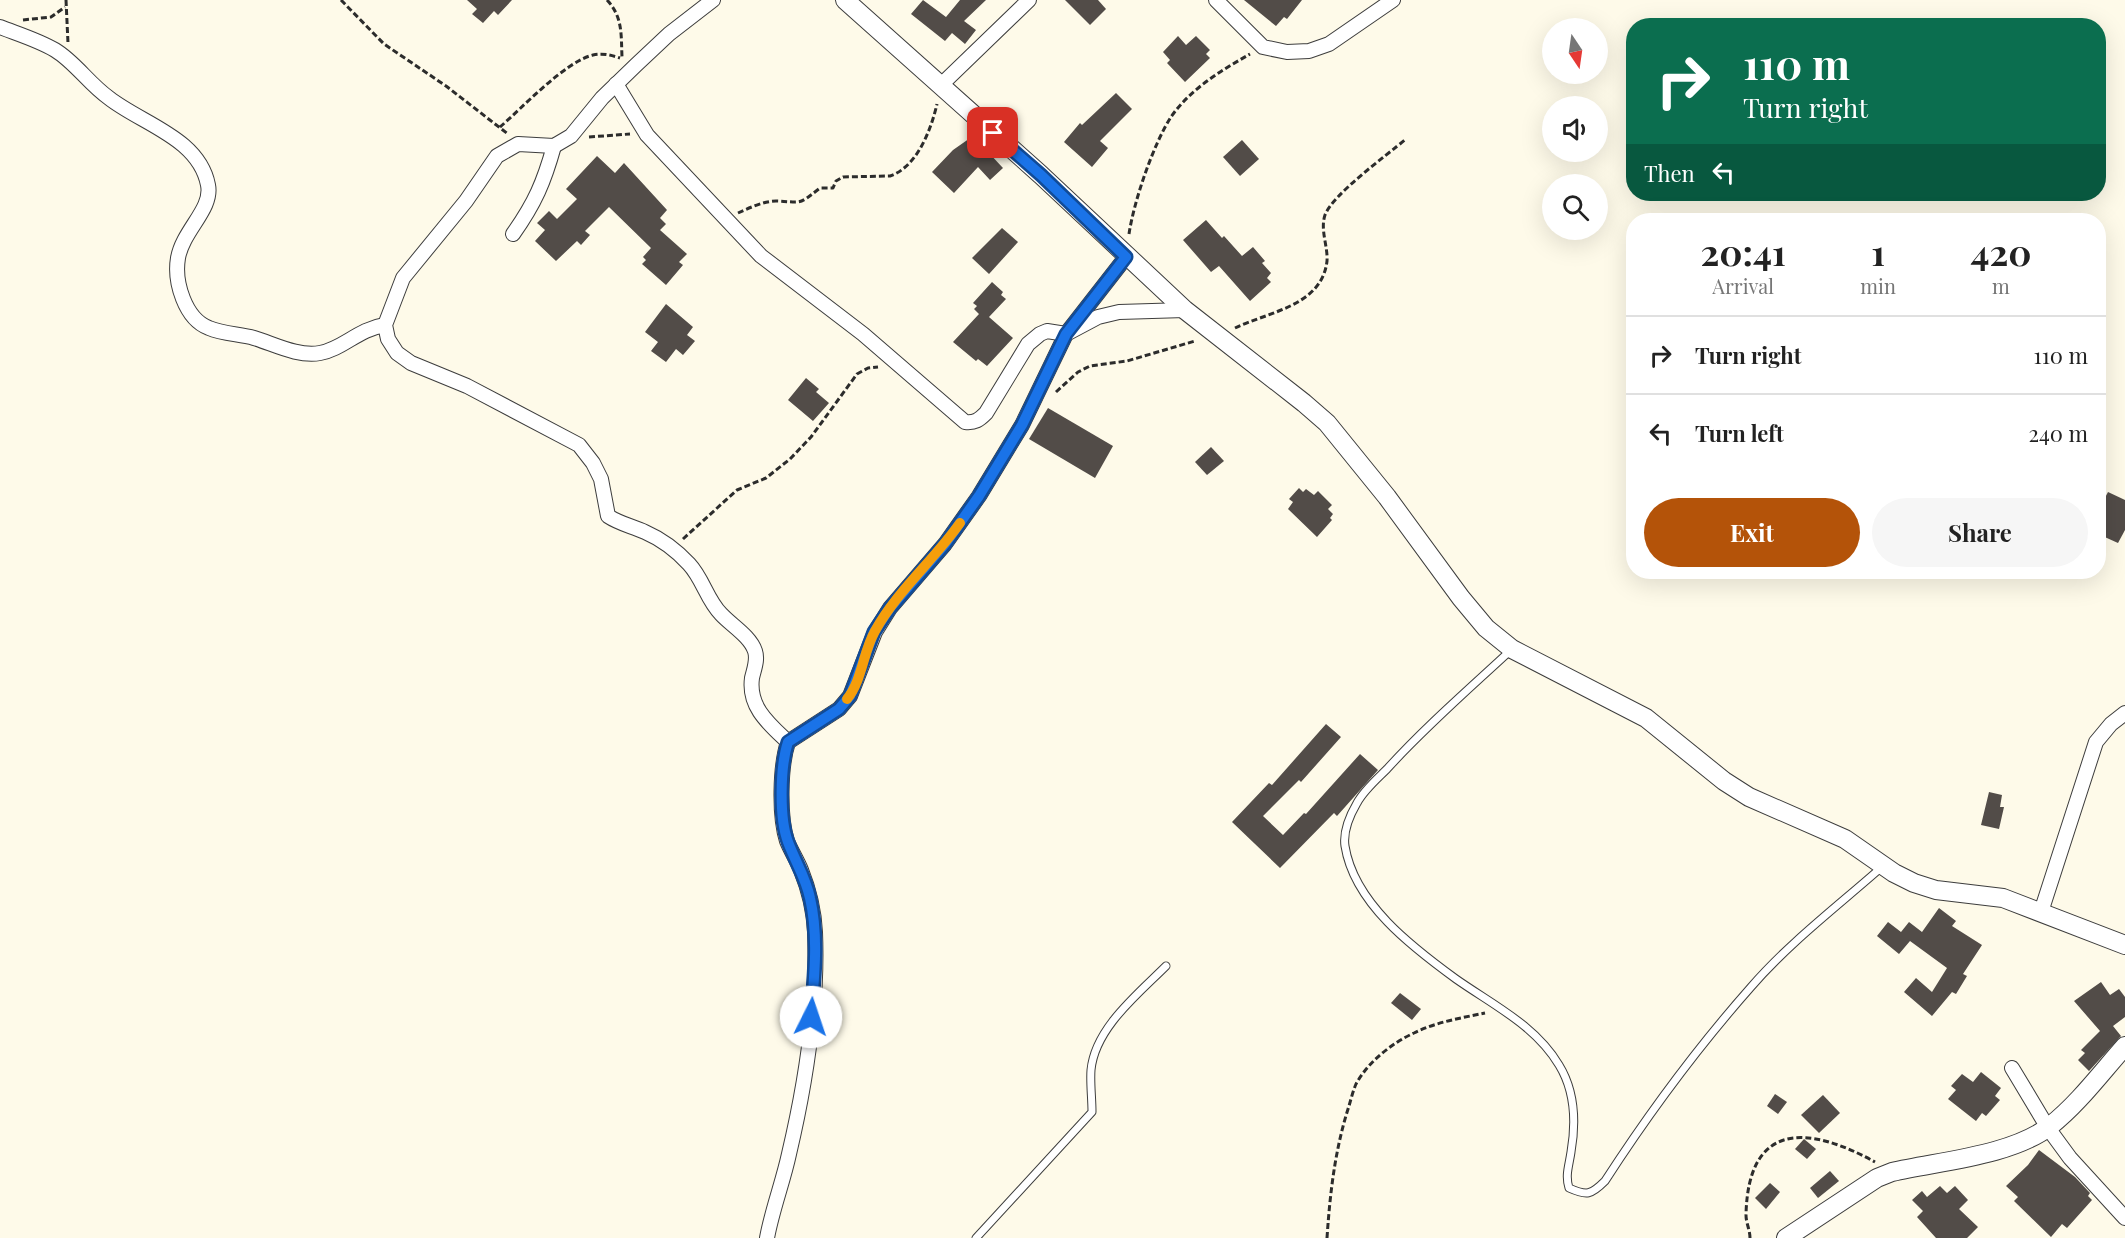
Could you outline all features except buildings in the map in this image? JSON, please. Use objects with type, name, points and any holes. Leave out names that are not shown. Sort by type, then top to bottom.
[{"type":"street","points":[[713,0],[669,34],[636,64],[571,136],[559,144],[518,144],[497,156],[466,201],[412,264],[396,294],[385,325],[388,339],[397,353],[411,363],[467,386],[579,445],[593,462],[601,479],[608,516],[618,523],[645,532],[673,549],[695,571],[718,612],[750,642],[755,651],[752,692],[755,706],[766,722],[788,742]]},
{"type":"street","points":[[845,0],[1041,175],[1185,310],[1327,423],[1387,497],[1461,598],[1486,628],[1512,649],[1646,718],[1724,781],[1749,797],[1845,838],[1883,866],[1914,883],[1936,890],[2003,898],[2125,945]]},
{"type":"street","points":[[941,85],[1029,0]]},
{"type":"street","points":[[1216,0],[1263,46],[1287,52],[1309,51],[1329,44],[1393,0]]},
{"type":"street","points":[[3,29],[55,50],[107,97],[174,138],[191,152],[203,168],[209,187],[208,199],[181,245],[177,264],[179,284],[188,307],[198,322],[210,329],[251,337],[282,348],[316,354],[333,349],[362,330],[385,325]]},
{"type":"street","points":[[616,84],[647,135],[761,256],[863,334],[965,422],[972,423],[986,413],[1004,380],[1035,336],[1047,331],[1066,334],[1098,317],[1119,312],[1142,309],[1185,310]]},
{"type":"street","points":[[513,234],[533,206],[559,144]]},
{"type":"street","points":[[767,1238],[789,1156],[800,1102],[809,1041],[814,971],[815,932],[810,898],[783,824],[783,769],[788,742],[839,709],[850,696],[874,632],[890,608],[945,544],[979,496],[1022,425],[1066,334],[1126,257]]},
{"type":"street","points":[[2042,912],[2096,742],[2111,724],[2125,713]]},
{"type":"street","points":[[1786,1238],[1861,1187],[1892,1172],[1998,1150],[2048,1128],[2072,1106],[2125,1046]]},
{"type":"street","points":[[2012,1068],[2048,1128],[2070,1158],[2125,1218]]},
{"type":"lane","points":[[1512,649],[1459,696],[1357,801],[1346,826],[1345,845],[1353,871],[1368,898],[1389,923],[1426,957],[1541,1039],[1560,1066],[1572,1094],[1574,1128],[1566,1177],[1569,1188],[1581,1194],[1594,1192],[1605,1181],[1666,1093],[1751,986],[1781,955],[1883,866]]},
{"type":"lane","points":[[976,1238],[1092,1112],[1091,1071],[1095,1052],[1108,1029],[1166,966]]},
{"type":"path","points":[[66,0],[70,62]]},
{"type":"path","points":[[341,0],[384,44],[500,127],[518,144]]},
{"type":"path","points":[[347,5],[353,0]]},
{"type":"path","points":[[607,0],[615,9],[620,21],[622,59]]},
{"type":"path","points":[[3,29],[19,21],[51,17],[66,7]]},
{"type":"path","points":[[1126,257],[1131,218],[1141,186],[1171,117],[1198,88],[1227,67],[1263,46]]},
{"type":"path","points":[[500,127],[570,66],[591,56],[608,54],[636,64]]},
{"type":"path","points":[[725,218],[771,202],[805,201],[820,188],[833,188],[836,181],[843,177],[898,174],[928,133],[941,85]]},
{"type":"path","points":[[559,144],[604,135],[647,135]]},
{"type":"path","points":[[1051,396],[1078,372],[1090,366],[1127,361],[1188,342],[1218,337],[1250,321],[1298,303],[1310,293],[1322,277],[1327,263],[1324,230],[1326,213],[1344,192],[1406,139]]},
{"type":"path","points":[[673,549],[737,490],[766,478],[790,459],[811,437],[857,374],[868,368],[886,369]]},
{"type":"path","points":[[1327,1238],[1332,1174],[1342,1127],[1356,1084],[1372,1063],[1391,1046],[1414,1033],[1439,1023],[1503,1010]]},
{"type":"path","points":[[1750,1238],[1746,1218],[1752,1172],[1767,1149],[1777,1143],[1802,1136],[1833,1142],[1862,1154],[1892,1172]]},
{"type":"slow traffic","points":[[847,699],[855,684],[874,632],[890,608],[960,523]]},
{"type":"route","points":[[811,1017],[815,932],[810,898],[783,824],[783,769],[788,742],[839,709],[850,696],[874,632],[890,608],[945,544],[979,496],[1022,425],[1066,334],[1126,257],[1041,175],[993,133]]}]
